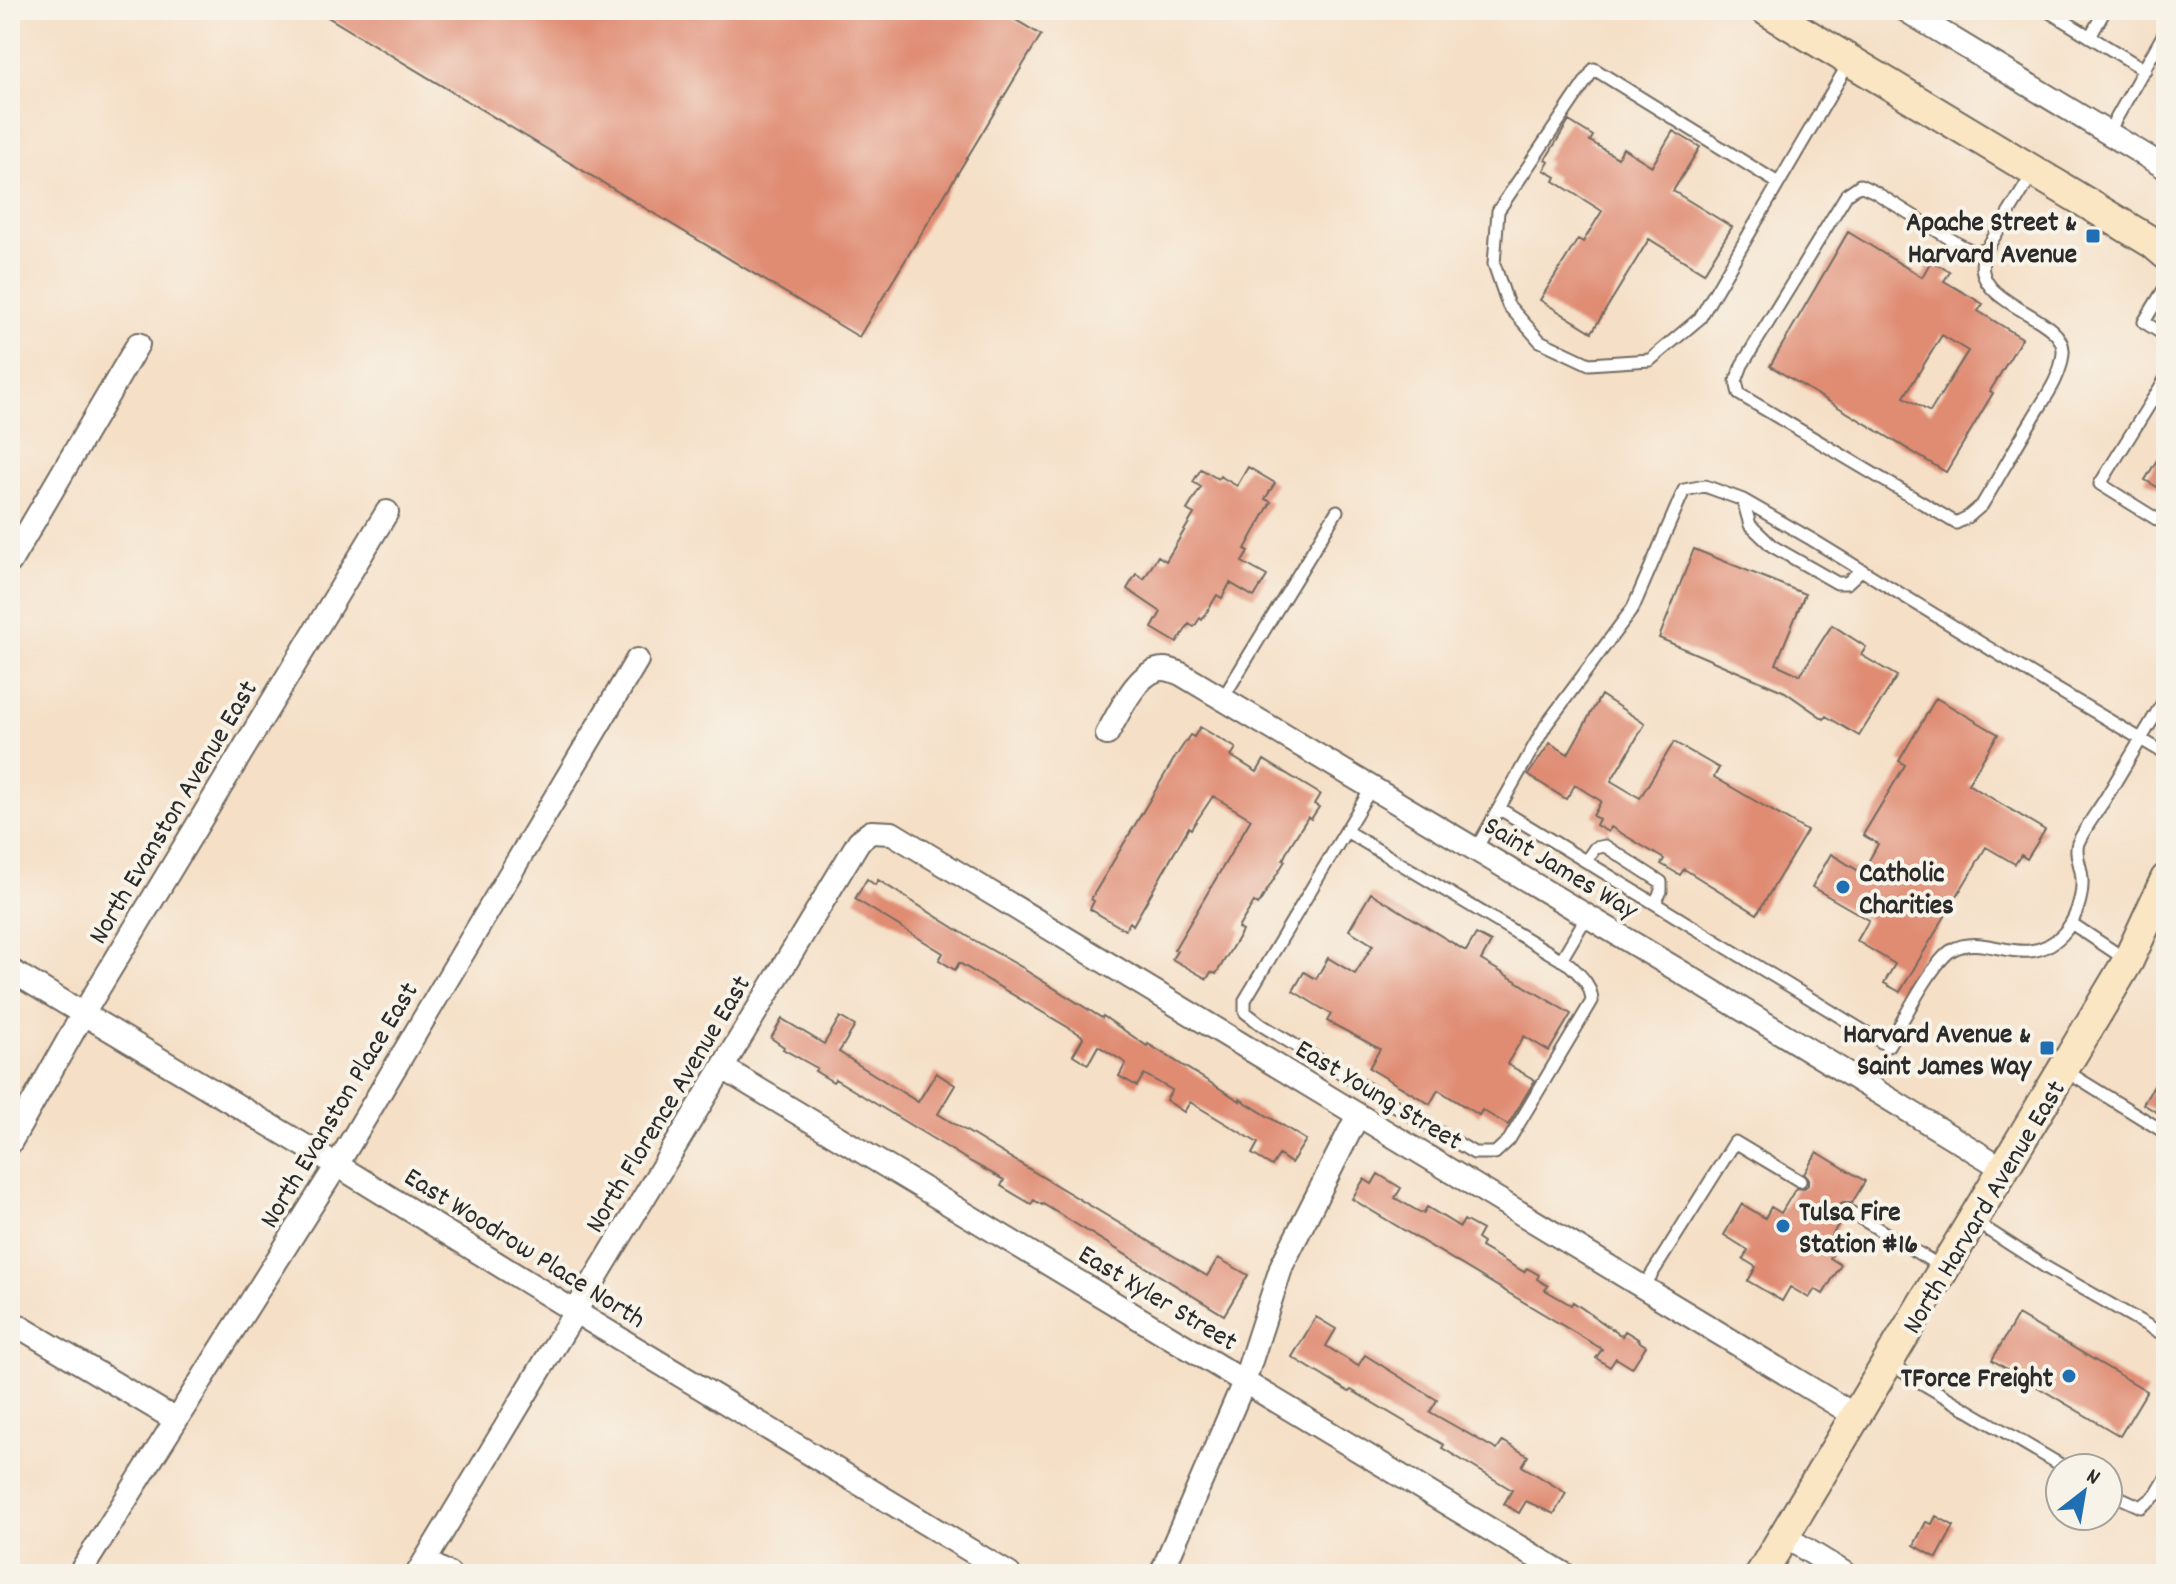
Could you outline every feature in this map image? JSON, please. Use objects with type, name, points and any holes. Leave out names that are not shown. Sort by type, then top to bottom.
[{"type":"main road","points":[[1778,13],[1851,61],[2162,248]]},
{"type":"main road","name":"North Harvard Avenue East","points":[[1761,1574],[2128,961],[2166,879]]},
{"type":"main road","name":"North Harvard Avenue East","points":[[2128,961],[2166,912]]},
{"type":"street","points":[[1905,10],[2166,168]]},
{"type":"street","points":[[10,562],[138,344]]},
{"type":"street","name":"North Evanston Avenue East","points":[[10,1143],[83,1014],[387,512]]},
{"type":"street","name":"North Evanston Place East","points":[[79,1574],[337,1165],[637,660]]},
{"type":"street","name":"Saint James Way","points":[[1107,734],[1146,674],[1159,668],[1181,674],[2004,1169]]},
{"type":"street","name":"North Florence Avenue East","points":[[421,1568],[859,841],[871,832]]},
{"type":"street","name":"East Young Street","points":[[871,832],[892,833],[1856,1416]]},
{"type":"street","name":"East Woodrow Place North","points":[[10,970],[1009,1574]]},
{"type":"street","name":"East Xyler Street","points":[[723,1068],[1564,1574]]},
{"type":"street","points":[[1161,1574],[1244,1382],[1282,1265],[1358,1115]]},
{"type":"street","points":[[10,1321],[176,1420]]},
{"type":"street","points":[[1784,1536],[1846,1574]]},
{"type":"street","points":[[421,1568],[449,1574]]},
{"type":"lane","points":[[2046,10],[2145,70]]},
{"type":"lane","points":[[2090,37],[2105,10]]},
{"type":"lane","points":[[2108,133],[2166,30]]},
{"type":"lane","points":[[1778,183],[1594,69],[1498,211],[1494,264],[1508,305],[1540,341],[1589,364],[1650,360],[1700,318],[1851,61]]},
{"type":"lane","points":[[1986,250],[1975,252],[1960,245],[1860,185],[1847,194],[1742,365],[1736,381],[1739,394],[1956,523],[1968,517],[1982,505],[2059,374],[2064,350],[2057,334],[2046,324],[2011,305],[1992,288],[1982,271],[1981,261],[1986,250],[2034,172]]},
{"type":"lane","points":[[2166,286],[2144,322],[2166,336]]},
{"type":"lane","points":[[2166,378],[2100,484],[2166,525]]},
{"type":"lane","points":[[1476,849],[1546,725],[1633,608],[1684,490],[1705,486],[1743,500],[2166,754]]},
{"type":"lane","points":[[1743,500],[1750,525],[1772,546],[1837,583],[1847,583],[1861,570]]},
{"type":"lane","points":[[1223,698],[1337,511]]},
{"type":"lane","points":[[1500,809],[1888,1046],[1939,962],[1953,949],[1970,944],[2020,953],[2041,948],[2055,940],[2071,923],[2083,881],[2077,845],[2166,697]]},
{"type":"lane","points":[[1346,831],[1570,965],[1591,991],[1592,1001],[1509,1140],[1495,1153],[1474,1153],[1263,1026],[1245,1012],[1245,1000],[1372,787]]},
{"type":"lane","points":[[1586,861],[1595,848],[1605,846],[1661,882],[1661,891],[1655,903]]},
{"type":"lane","points":[[1561,960],[1587,916]]},
{"type":"lane","points":[[2071,923],[2128,961]]},
{"type":"lane","points":[[2064,1069],[2166,1133]]},
{"type":"lane","points":[[1643,1288],[1735,1142],[1800,1181]]},
{"type":"lane","points":[[1847,1210],[1944,1269]]},
{"type":"lane","points":[[1973,1220],[2047,1268],[2166,1336]]},
{"type":"lane","points":[[1888,1363],[2044,1455]]},
{"type":"lane","points":[[2124,1499],[2141,1507],[2156,1495],[2166,1478]]},
{"type":"building","points":[[316,10],[999,10],[1041,35],[859,337]]},
{"type":"building","points":[[1569,121],[1593,136],[1590,141],[1618,158],[1623,148],[1652,166],[1673,131],[1700,147],[1673,191],[1732,227],[1704,273],[1649,239],[1592,332],[1540,300],[1578,239],[1583,242],[1602,211],[1554,181],[1556,177],[1544,170],[1549,162],[1545,160]]},
{"type":"building","points":[[1848,232],[1922,277],[1931,261],[1950,272],[1944,281],[1983,304],[1978,311],[2022,338],[1946,472],[1770,366]],"holes":[[[1942,335],[1968,351],[1930,412],[1904,397]]]},
{"type":"building","points":[[2166,445],[2166,492],[2145,480]]},
{"type":"building","points":[[1248,467],[1275,483],[1265,499],[1271,502],[1245,549],[1249,551],[1242,562],[1267,576],[1254,597],[1230,583],[1222,598],[1217,595],[1202,620],[1200,618],[1194,627],[1189,624],[1177,643],[1152,628],[1161,612],[1127,589],[1136,574],[1144,579],[1158,556],[1166,561],[1194,514],[1187,510],[1201,487],[1193,482],[1201,469],[1237,486]]},
{"type":"building","points":[[1694,549],[1805,594],[1776,664],[1800,675],[1832,625],[1866,647],[1861,655],[1897,676],[1859,736],[1826,716],[1824,719],[1785,692],[1659,638]]},
{"type":"building","points":[[1601,695],[1645,724],[1611,781],[1640,798],[1674,742],[1719,768],[1714,777],[1807,831],[1757,914],[1684,869],[1680,875],[1661,864],[1664,859],[1611,827],[1608,832],[1596,825],[1599,819],[1593,816],[1601,801],[1575,785],[1566,799],[1528,775],[1550,743],[1568,754]]},
{"type":"building","name":"Catholic Charities","points":[[1936,698],[1998,734],[1968,784],[2045,830],[2027,859],[2021,855],[2015,864],[1986,847],[1900,992],[1884,983],[1895,964],[1857,941],[1869,920],[1812,887],[1831,854],[1862,873],[1878,844],[1863,835],[1905,765],[1899,761]]},
{"type":"building","points":[[1200,727],[1236,748],[1231,756],[1257,772],[1264,760],[1320,794],[1314,804],[1319,807],[1311,819],[1308,817],[1288,849],[1285,861],[1258,905],[1254,902],[1238,928],[1242,931],[1216,974],[1211,972],[1207,979],[1172,959],[1177,951],[1174,950],[1251,819],[1213,796],[1191,829],[1189,827],[1133,925],[1130,922],[1125,930],[1090,909],[1094,901],[1091,899],[1174,759],[1190,735],[1194,737]]},
{"type":"building","points":[[867,879],[875,885],[878,880],[1306,1140],[1291,1163],[1279,1155],[1272,1166],[1252,1154],[1258,1143],[1190,1102],[1184,1112],[1166,1100],[1172,1090],[1144,1074],[1137,1086],[1119,1076],[1126,1063],[1098,1046],[1088,1064],[1073,1055],[1083,1038],[1081,1035],[959,963],[955,970],[939,960],[943,953],[855,899]]},
{"type":"building","points":[[1371,893],[1466,951],[1476,934],[1491,942],[1481,960],[1571,1014],[1549,1051],[1524,1036],[1507,1064],[1535,1080],[1508,1125],[1482,1110],[1479,1115],[1438,1090],[1430,1104],[1369,1068],[1380,1049],[1327,1021],[1331,1014],[1293,991],[1304,972],[1316,979],[1328,958],[1355,974],[1373,945],[1349,930]]},
{"type":"building","points":[[840,1017],[855,1026],[839,1052],[862,1067],[918,1102],[936,1073],[955,1085],[938,1114],[1207,1276],[1218,1258],[1248,1275],[1224,1315],[1043,1204],[1034,1200],[1031,1204],[1001,1186],[1004,1180],[835,1079],[833,1082],[771,1038],[782,1019],[824,1044]]},
{"type":"building","points":[[2166,1066],[2166,1118],[2143,1104]]},
{"type":"building","name":"Tulsa Fire Station #16","points":[[1817,1152],[1865,1181],[1852,1203],[1844,1202],[1839,1206],[1843,1217],[1828,1242],[1837,1247],[1830,1258],[1841,1265],[1823,1294],[1815,1289],[1809,1298],[1790,1287],[1782,1301],[1748,1281],[1756,1267],[1743,1259],[1748,1250],[1724,1235],[1742,1204],[1765,1218],[1771,1207],[1781,1213],[1796,1188],[1803,1189],[1808,1185],[1804,1174]]},
{"type":"building","points":[[1378,1174],[1401,1188],[1395,1198],[1423,1214],[1427,1207],[1460,1227],[1464,1220],[1482,1230],[1477,1239],[1483,1243],[1481,1247],[1524,1272],[1527,1268],[1539,1275],[1537,1279],[1548,1286],[1545,1290],[1571,1305],[1573,1302],[1622,1336],[1625,1331],[1638,1339],[1646,1346],[1632,1368],[1616,1358],[1610,1367],[1596,1358],[1602,1349],[1352,1199],[1364,1179],[1372,1184]]},
{"type":"building","name":"TForce Freight","points":[[2018,1315],[2147,1391],[2120,1436],[1992,1360]]},
{"type":"building","points":[[1316,1317],[1336,1329],[1326,1346],[1358,1366],[1365,1355],[1437,1400],[1430,1412],[1497,1450],[1503,1441],[1528,1456],[1522,1466],[1566,1493],[1554,1514],[1526,1501],[1519,1513],[1504,1504],[1512,1490],[1442,1448],[1444,1445],[1292,1357]]},
{"type":"building","points":[[1936,1516],[1954,1526],[1937,1558],[1914,1545],[1926,1522],[1932,1524]]},
{"type":"place","name":"Apache Street & Harvard Avenue","points":[[2093,236]]},
{"type":"place","name":"Catholic Charities","points":[[1843,887]]},
{"type":"place","name":"Harvard Avenue & Saint James Way","points":[[2047,1048]]},
{"type":"place","name":"Tulsa Fire Station #16","points":[[1783,1226]]},
{"type":"place","name":"TForce Freight","points":[[2069,1376]]}]
